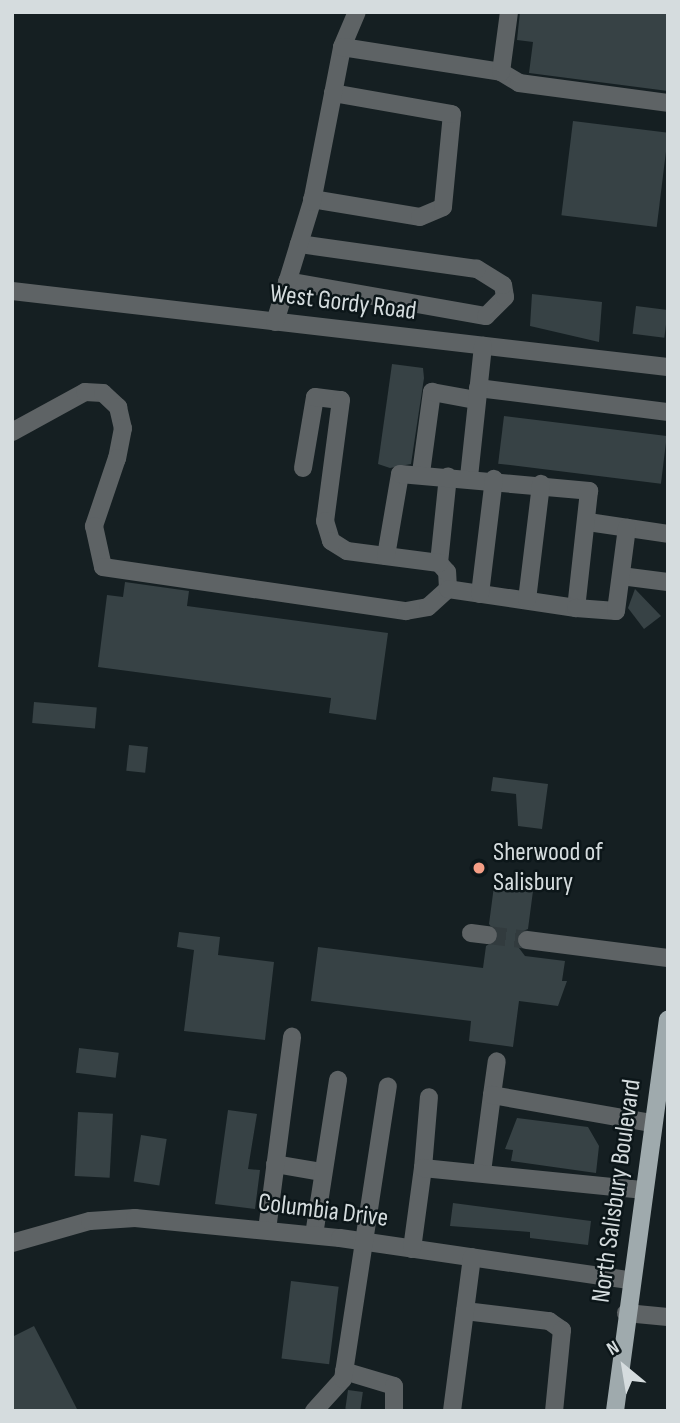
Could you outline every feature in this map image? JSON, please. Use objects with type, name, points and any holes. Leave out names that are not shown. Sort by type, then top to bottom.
[{"type":"main road","name":"North Salisbury Boulevard","points":[[615,1411],[629,1280],[668,1020]]},
{"type":"street","points":[[275,322],[312,199],[342,47],[357,12]]},
{"type":"street","points":[[501,72],[509,12]]},
{"type":"street","points":[[342,47],[501,72],[519,83],[668,103]]},
{"type":"street","points":[[312,199],[420,217],[443,207],[452,114],[333,93]]},
{"type":"street","points":[[287,281],[486,316],[505,298],[503,285],[477,269],[299,244]]},
{"type":"street","name":"West Gordy Road","points":[[12,291],[668,367]]},
{"type":"street","points":[[469,477],[483,346]]},
{"type":"street","points":[[12,432],[85,392],[103,393],[118,407],[123,428],[119,448],[94,526],[103,567],[406,611],[428,607],[448,589]]},
{"type":"street","points":[[421,473],[432,392],[668,411]]},
{"type":"street","points":[[303,468],[316,397],[341,400],[325,521],[331,541],[347,551],[439,563],[447,572],[448,589]]},
{"type":"street","points":[[386,556],[400,474],[421,473],[494,479],[589,491],[588,522],[576,607]]},
{"type":"street","points":[[439,563],[448,476]]},
{"type":"street","points":[[480,594],[494,479]]},
{"type":"street","points":[[527,600],[541,484]]},
{"type":"street","points":[[588,522],[668,534]]},
{"type":"street","points":[[448,589],[616,611],[627,528]]},
{"type":"street","points":[[621,576],[668,582]]},
{"type":"street","points":[[527,940],[668,958]]},
{"type":"street","points":[[267,1230],[292,1037]]},
{"type":"street","points":[[482,1172],[497,1061]]},
{"type":"street","points":[[314,1235],[338,1080]]},
{"type":"street","points":[[314,1411],[344,1371],[367,1242],[388,1086]]},
{"type":"street","points":[[492,1095],[651,1123]]},
{"type":"street","points":[[412,1249],[429,1097]]},
{"type":"street","points":[[275,1164],[322,1172]]},
{"type":"street","points":[[423,1168],[642,1190]]},
{"type":"street","name":"Columbia Drive","points":[[12,1243],[90,1221],[135,1218],[314,1235],[629,1280]]},
{"type":"street","points":[[452,1411],[472,1257]]},
{"type":"street","points":[[465,1311],[549,1321],[562,1331],[554,1410]]},
{"type":"street","points":[[626,1313],[668,1317]]},
{"type":"street","points":[[344,1371],[394,1386],[394,1411]]},
{"type":"building","points":[[520,12],[668,12],[668,91],[529,73],[533,42],[517,40]]},
{"type":"building","points":[[573,121],[668,133],[657,227],[561,215]]},
{"type":"building","points":[[532,294],[602,302],[599,342],[530,326]]},
{"type":"building","points":[[636,306],[668,310],[664,338],[633,334]]},
{"type":"building","points":[[392,364],[423,368],[424,378],[411,464],[390,468],[378,464]]},
{"type":"building","points":[[504,416],[667,436],[661,484],[498,464]]},
{"type":"building","points":[[125,582],[189,591],[187,606],[388,633],[376,720],[329,713],[331,698],[98,667],[107,595],[123,597]]},
{"type":"building","points":[[635,589],[661,616],[644,629],[628,608]]},
{"type":"building","points":[[34,702],[97,707],[95,728],[32,723]]},
{"type":"building","points":[[129,745],[148,747],[145,773],[126,771]]},
{"type":"building","points":[[493,777],[548,784],[542,829],[518,826],[516,794],[491,791]]},
{"type":"building","points":[[494,886],[533,891],[528,929],[518,933],[516,944],[525,956],[565,961],[562,981],[567,981],[558,1006],[519,1001],[513,1047],[469,1041],[471,1021],[311,1001],[318,947],[483,968],[486,946],[499,937],[489,924]]},
{"type":"building","points":[[179,932],[220,937],[218,955],[274,962],[265,1040],[184,1031],[194,950],[177,947]]},
{"type":"building","points":[[79,1048],[119,1053],[116,1078],[76,1073]]},
{"type":"building","points":[[228,1110],[257,1114],[248,1169],[260,1170],[255,1209],[215,1204]]},
{"type":"building","points":[[78,1112],[113,1114],[110,1178],[75,1176]]},
{"type":"building","points":[[517,1118],[588,1127],[599,1146],[596,1173],[511,1161],[513,1150],[505,1149]]},
{"type":"building","points":[[141,1135],[167,1139],[159,1185],[134,1181]]},
{"type":"building","points":[[453,1203],[591,1221],[588,1245],[530,1238],[530,1232],[450,1226]]},
{"type":"building","points":[[291,1281],[339,1287],[329,1364],[281,1358]]},
{"type":"building","points":[[34,1326],[78,1411],[12,1411],[12,1337]]},
{"type":"building","points":[[348,1390],[363,1392],[360,1411],[345,1409]]},
{"type":"tunnel","points":[[488,935],[527,940]]},
{"type":"place","name":"Sherwood of Salisbury","points":[[479,868]]}]
